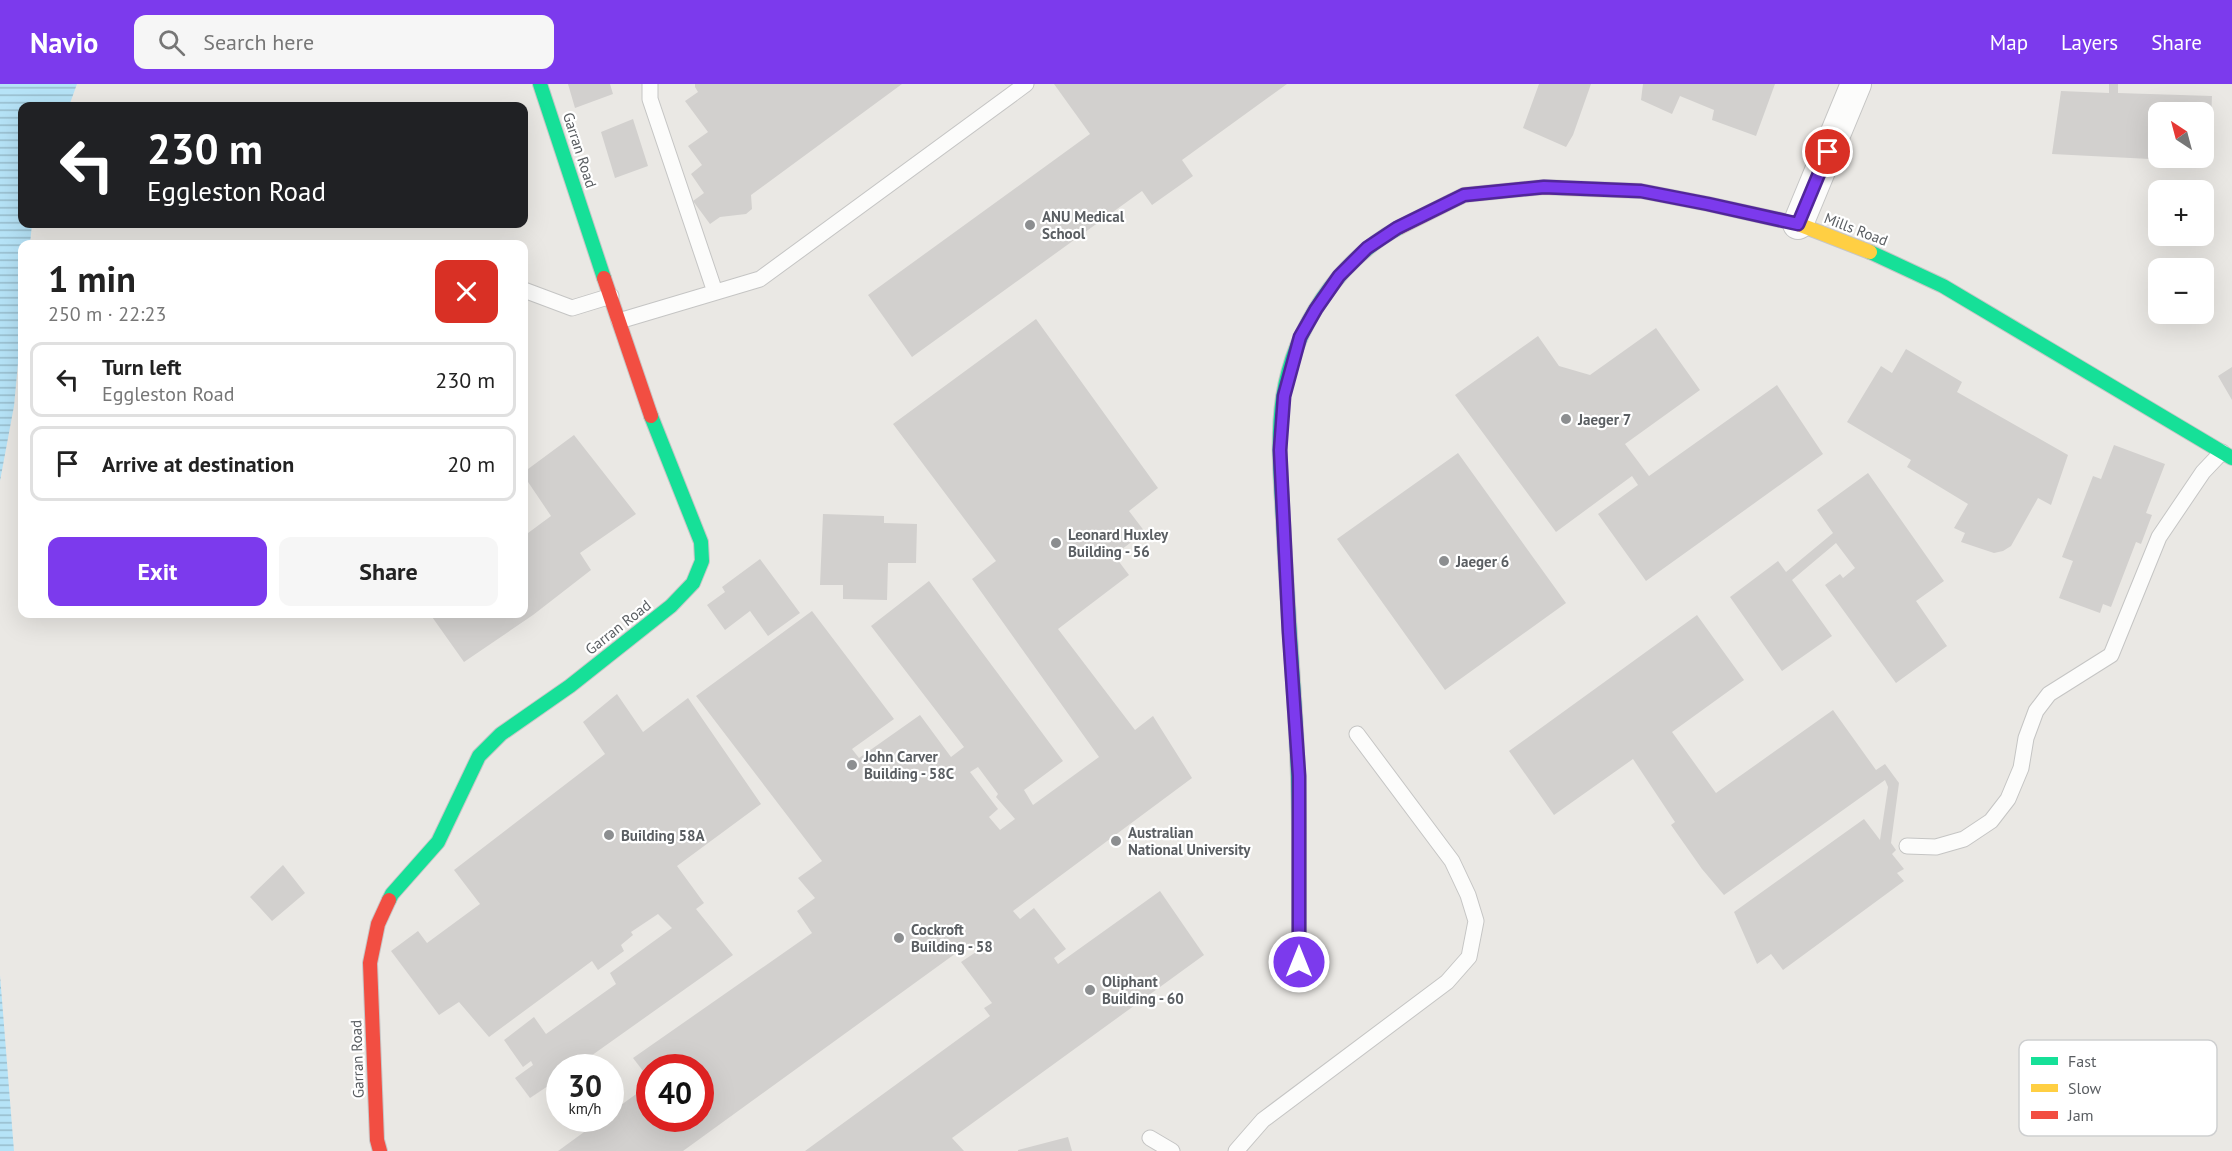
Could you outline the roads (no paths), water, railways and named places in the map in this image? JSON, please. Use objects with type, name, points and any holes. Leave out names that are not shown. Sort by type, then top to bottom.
[{"type":"street","name":"Garran Road","points":[[380,1151],[377,1140],[370,963],[378,924],[392,894],[438,842],[479,756],[501,734],[570,686],[671,606],[693,583],[702,561],[701,542],[641,390],[540,84]]},
{"type":"street","points":[[1798,224],[1856,84]]},
{"type":"street","name":"Mills Road","points":[[1299,984],[1299,776],[1280,450],[1284,396],[1300,337],[1316,309],[1339,276],[1367,248],[1397,228],[1464,195],[1544,187],[1641,191],[1798,224],[1892,261],[1943,286],[2227,455]]},
{"type":"lane","points":[[650,84],[650,99],[715,292]]},
{"type":"lane","points":[[619,321],[759,279],[1026,84]]},
{"type":"lane","points":[[528,292],[572,308],[611,296]]},
{"type":"lane","points":[[1907,846],[1936,847],[1964,839],[1990,821],[2008,799],[2020,768],[2026,738],[2036,711],[2049,694],[2111,655],[2159,537],[2203,472],[2227,455]]},
{"type":"lane","points":[[1236,1151],[1263,1120],[1447,982],[1469,957],[1476,921],[1468,895],[1452,861],[1357,734]]},
{"type":"lane","points":[[1149,1138],[1172,1151]]},
{"type":"water","points":[[0,84],[77,84],[70,102],[18,102],[18,228],[32,228],[30,240],[18,240],[18,363],[14,406],[0,481]]},
{"type":"water","points":[[0,975],[14,1151],[0,1151]]},
{"type":"place","name":"ANU Medical School","points":[[1030,225]]},
{"type":"place","name":"Jaeger 7","points":[[1566,419]]},
{"type":"place","name":"Leonard Huxley Building - 56","points":[[1056,543]]},
{"type":"place","name":"Jaeger 6","points":[[1444,561]]},
{"type":"place","name":"John Carver Building - 58C","points":[[852,765]]},
{"type":"place","name":"Building 58A","points":[[609,835]]},
{"type":"place","name":"Australian National University","points":[[1116,841]]},
{"type":"place","name":"Cockroft Building - 58","points":[[899,938]]},
{"type":"place","name":"Oliphant Building - 60","points":[[1090,990]]}]
